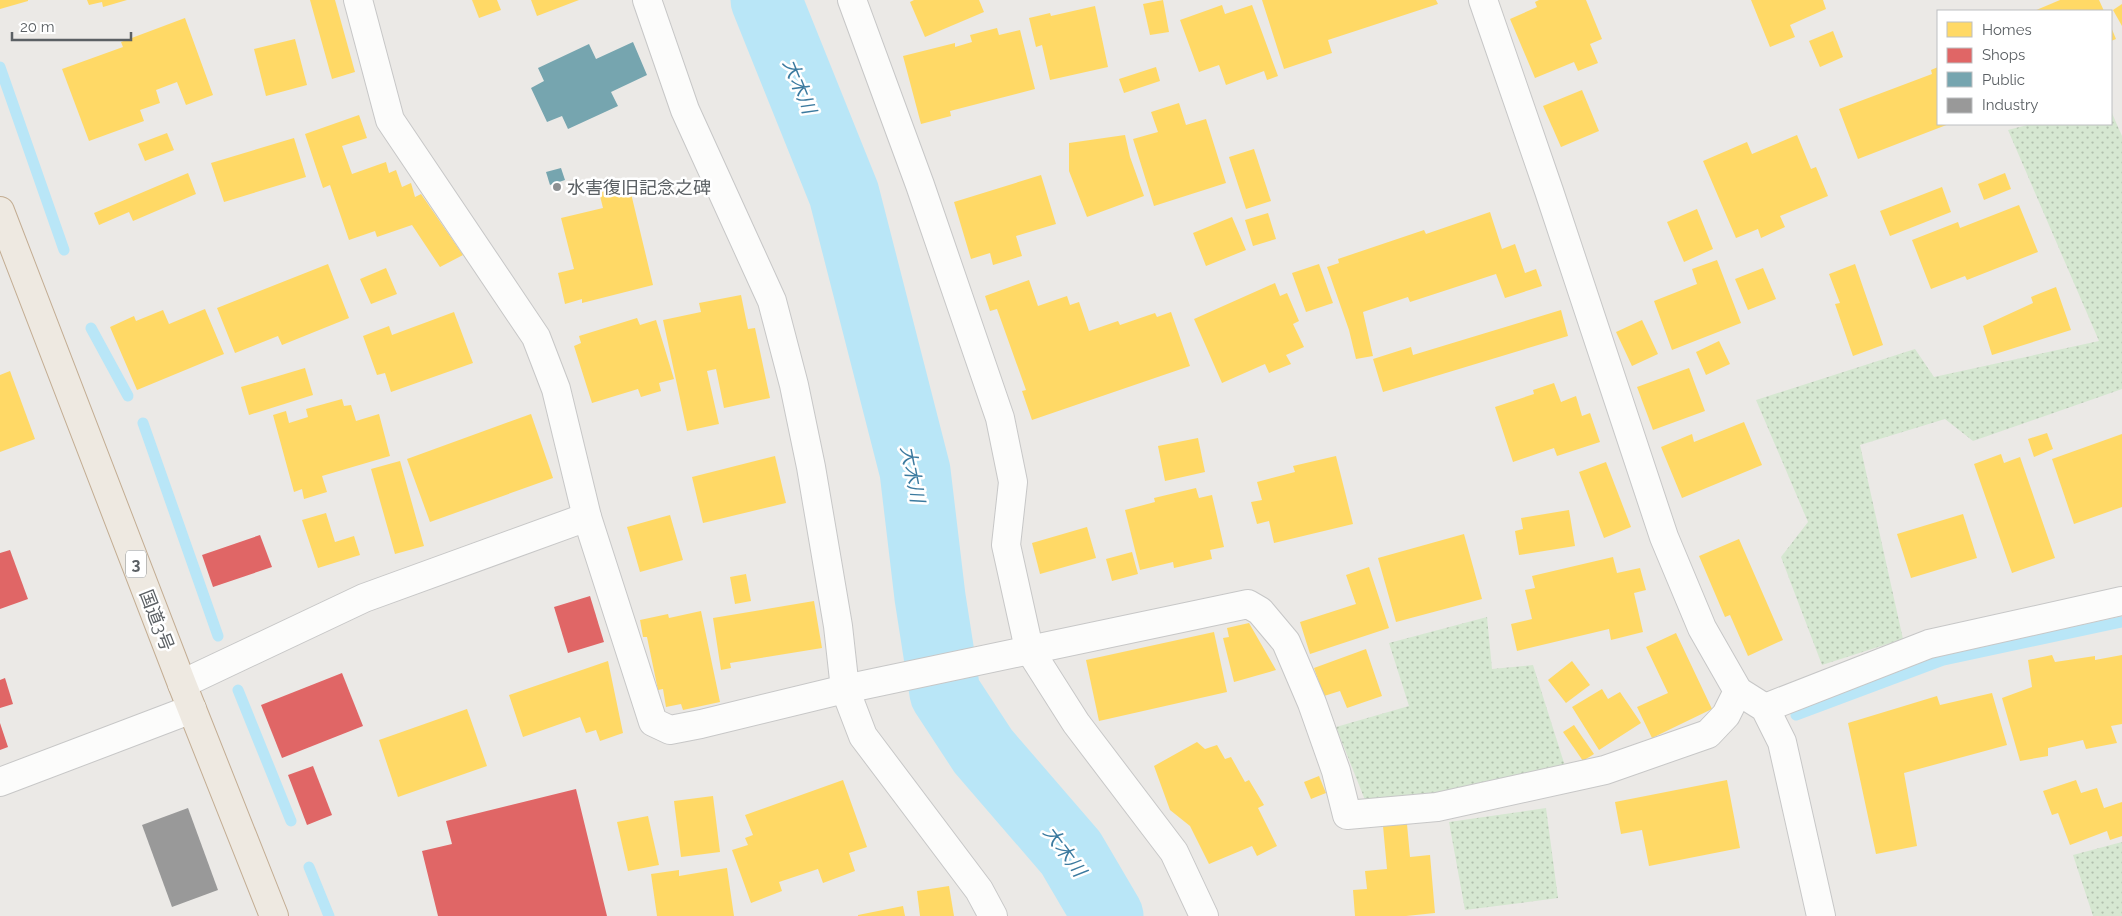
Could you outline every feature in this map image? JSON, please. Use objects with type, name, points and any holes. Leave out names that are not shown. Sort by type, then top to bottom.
[{"type":"highway","name":"国道3号","points":[[0,211],[182,684],[274,916]]},
{"type":"street","points":[[358,0],[390,120],[536,337],[556,390],[587,518],[653,722],[670,730],[845,689],[1248,604],[1260,612],[1286,642],[1312,703],[1333,762],[1347,815],[1437,807],[1605,770],[1708,734],[1726,715],[1738,691]]},
{"type":"street","points":[[647,0],[684,110],[772,301],[794,385],[811,467],[838,626],[845,689],[863,736],[979,890],[992,916]]},
{"type":"street","points":[[852,0],[920,185],[1000,418],[1012,482],[1006,544],[1029,650],[1076,723],[1174,852],[1204,916]]},
{"type":"street","points":[[1483,0],[1549,191],[1664,537],[1702,628],[1738,691],[1765,708],[1782,742],[1820,916]]},
{"type":"street","points":[[182,684],[364,598],[587,518]]},
{"type":"street","points":[[1765,708],[1929,644],[2122,601]]},
{"type":"street","points":[[0,782],[192,709]]},
{"type":"green space","points":[[2112,113],[2122,136],[2122,389],[1973,441],[1945,419],[1860,445],[1903,639],[1822,665],[1781,557],[1808,522],[1756,400],[1915,349],[1934,377],[2099,341],[2008,130],[2027,125],[2112,125]]},
{"type":"green space","points":[[1487,617],[1492,669],[1533,665],[1565,766],[1438,796],[1365,800],[1336,727],[1409,706],[1389,643]]},
{"type":"green space","points":[[1546,808],[1558,898],[1465,910],[1449,822]]},
{"type":"green space","points":[[2122,842],[2122,916],[2093,916],[2073,855]]},
{"type":"building: Homes","points":[[0,0],[28,0],[28,1],[0,9]]},
{"type":"building: Homes","points":[[87,0],[127,0],[103,7],[102,2],[89,5]]},
{"type":"building: Homes","points":[[310,0],[335,0],[355,72],[332,79]]},
{"type":"building: Homes","points":[[472,0],[497,0],[501,10],[479,18]]},
{"type":"building: Homes","points":[[531,0],[579,0],[537,16]]},
{"type":"building: Homes","points":[[914,0],[979,0],[984,12],[925,37],[910,2]]},
{"type":"building: Homes","points":[[1163,0],[1169,32],[1150,35],[1143,4]]},
{"type":"building: Homes","points":[[1262,0],[1436,0],[1438,4],[1328,40],[1332,53],[1284,69]]},
{"type":"building: Homes","points":[[1539,0],[1586,0],[1602,39],[1590,44],[1598,63],[1578,71],[1574,62],[1535,78],[1510,19],[1537,7],[1535,2]]},
{"type":"building: Homes","points":[[1751,0],[1823,0],[1826,9],[1790,25],[1795,37],[1770,47]]},
{"type":"building: Homes","points":[[2060,0],[2099,0],[2104,10],[2036,10]]},
{"type":"building: Homes","points":[[2122,4],[2122,26],[2113,10]]},
{"type":"building: Homes","points":[[1222,5],[1225,14],[1252,5],[1278,76],[1267,80],[1264,71],[1226,85],[1219,65],[1199,72],[1180,20]]},
{"type":"building: Homes","points":[[1095,6],[1108,67],[1050,80],[1042,45],[1036,47],[1029,18],[1050,13],[1051,16]]},
{"type":"building: Homes","points":[[185,18],[213,95],[186,105],[177,82],[156,90],[160,103],[140,110],[144,121],[89,141],[62,69],[123,47],[121,42]]},
{"type":"building: Homes","points":[[997,28],[999,35],[1020,30],[1035,89],[950,111],[951,116],[921,124],[903,56],[955,43],[955,47],[972,42],[970,35]]},
{"type":"building: Homes","points":[[2112,29],[2116,39],[2112,41]]},
{"type":"building: Homes","points":[[1833,31],[1843,57],[1820,67],[1809,41]]},
{"type":"building: Homes","points":[[295,39],[307,85],[266,96],[254,49]]},
{"type":"building: Homes","points":[[1156,67],[1160,81],[1124,93],[1119,79]]},
{"type":"building: Homes","points":[[1937,67],[1937,125],[1946,125],[1858,159],[1839,109],[1932,74],[1931,70]]},
{"type":"building: Homes","points":[[1582,90],[1599,131],[1561,147],[1543,106]]},
{"type":"building: Homes","points":[[1179,103],[1186,125],[1206,119],[1226,183],[1154,206],[1133,139],[1158,132],[1151,112]]},
{"type":"building: Homes","points":[[359,115],[367,138],[342,146],[352,174],[386,162],[389,173],[396,170],[402,187],[411,183],[415,197],[421,194],[463,255],[440,267],[412,225],[377,237],[375,231],[349,240],[330,185],[323,188],[305,134]]},
{"type":"building: Homes","points":[[167,133],[174,150],[145,161],[138,144]]},
{"type":"building: Homes","points":[[1125,135],[1130,157],[1144,196],[1087,217],[1069,171],[1069,143]]},
{"type":"building: Homes","points":[[1797,135],[1811,169],[1816,167],[1828,196],[1780,216],[1785,227],[1761,238],[1758,229],[1736,238],[1703,161],[1747,142],[1752,154]]},
{"type":"building: Homes","points":[[294,138],[306,177],[224,202],[211,163]]},
{"type":"building: Homes","points":[[1254,149],[1271,201],[1246,209],[1229,157]]},
{"type":"building: Homes","points":[[188,173],[196,194],[133,221],[129,212],[99,225],[94,213]]},
{"type":"building: Homes","points":[[2005,173],[2011,189],[1984,200],[1978,184]]},
{"type":"building: Homes","points":[[1041,175],[1056,224],[1016,236],[1022,256],[993,265],[990,253],[971,259],[954,202]]},
{"type":"building: Homes","points":[[629,185],[653,285],[582,303],[582,299],[565,304],[558,273],[574,269],[561,218],[603,208],[599,192]]},
{"type":"building: Homes","points":[[1942,187],[1951,212],[1890,236],[1880,211]]},
{"type":"building: Homes","points":[[2019,205],[2038,252],[1967,280],[1965,276],[1931,289],[1912,240],[1958,222],[1960,228]]},
{"type":"building: Homes","points":[[1697,209],[1713,249],[1684,262],[1667,222]]},
{"type":"building: Homes","points":[[1490,212],[1502,249],[1515,244],[1525,273],[1536,269],[1542,286],[1505,298],[1496,274],[1410,302],[1408,297],[1363,312],[1373,356],[1356,359],[1349,330],[1327,267],[1339,263],[1338,259],[1424,230],[1426,234]]},
{"type":"building: Homes","points":[[1268,213],[1276,239],[1253,246],[1245,220]]},
{"type":"building: Homes","points":[[1232,217],[1246,250],[1206,266],[1193,233]]},
{"type":"building: Homes","points":[[1717,260],[1741,323],[1672,350],[1654,301],[1697,284],[1692,269]]},
{"type":"building: Homes","points":[[328,264],[349,318],[282,345],[278,336],[235,353],[217,308]]},
{"type":"building: Homes","points":[[1319,264],[1333,303],[1306,312],[1292,273]]},
{"type":"building: Homes","points":[[1855,264],[1883,345],[1853,356],[1835,304],[1840,303],[1829,274]]},
{"type":"building: Homes","points":[[386,268],[397,294],[371,304],[360,279]]},
{"type":"building: Homes","points":[[1763,268],[1776,299],[1748,310],[1735,279]]},
{"type":"building: Homes","points":[[1029,280],[1038,306],[1067,296],[1070,305],[1079,302],[1089,331],[1118,321],[1120,325],[1155,313],[1157,317],[1171,312],[1190,366],[1032,420],[1022,391],[1026,390],[997,309],[990,311],[985,296]]},
{"type":"building: Homes","points":[[1275,283],[1280,296],[1287,293],[1299,321],[1293,324],[1304,347],[1286,355],[1291,364],[1269,373],[1265,364],[1222,383],[1194,319]]},
{"type":"building: Homes","points":[[2056,287],[2071,330],[1992,355],[1983,326],[2033,303],[2031,297]]},
{"type":"building: Homes","points":[[741,295],[748,329],[755,328],[770,398],[724,408],[716,369],[707,371],[719,424],[687,431],[663,320],[701,312],[699,303]]},
{"type":"building: Homes","points":[[205,309],[224,354],[137,390],[110,327],[134,316],[136,321],[163,310],[169,324]]},
{"type":"building: Homes","points":[[1561,310],[1568,336],[1383,392],[1373,359],[1411,347],[1413,355]]},
{"type":"building: Homes","points":[[454,312],[473,363],[391,392],[385,373],[377,375],[363,336],[389,326],[392,335]]},
{"type":"building: Homes","points":[[637,318],[640,325],[656,320],[674,379],[659,383],[661,391],[641,397],[638,389],[592,403],[574,346],[581,343],[579,336]]},
{"type":"building: Homes","points":[[1642,320],[1658,354],[1632,366],[1616,332]]},
{"type":"building: Homes","points":[[1719,341],[1730,364],[1706,375],[1696,352]]},
{"type":"building: Homes","points":[[305,368],[313,395],[249,415],[241,387]]},
{"type":"building: Homes","points":[[1689,368],[1705,411],[1653,430],[1637,387]]},
{"type":"building: Homes","points":[[10,371],[35,439],[0,452],[0,375]]},
{"type":"building: Homes","points":[[1554,383],[1561,402],[1576,396],[1582,416],[1590,413],[1600,442],[1557,456],[1554,448],[1513,462],[1495,407],[1534,394],[1533,390]]},
{"type":"building: Homes","points":[[342,399],[344,406],[351,405],[356,421],[379,414],[390,456],[322,476],[327,492],[304,499],[302,489],[294,492],[273,415],[286,411],[289,423],[308,417],[306,409]]},
{"type":"building: Homes","points":[[531,414],[553,478],[430,522],[407,459]]},
{"type":"building: Homes","points":[[1744,422],[1762,465],[1682,498],[1661,447],[1692,434],[1694,442]]},
{"type":"building: Homes","points":[[2047,433],[2053,449],[2034,457],[2028,439]]},
{"type":"building: Homes","points":[[2122,434],[2122,507],[2074,524],[2052,459]]},
{"type":"building: Homes","points":[[1198,438],[1205,472],[1165,481],[1158,446]]},
{"type":"building: Homes","points":[[2001,454],[2004,463],[2020,457],[2055,558],[2012,573],[1974,464]]},
{"type":"building: Homes","points":[[775,456],[786,503],[703,523],[692,477]]},
{"type":"building: Homes","points":[[1336,456],[1353,524],[1274,543],[1269,521],[1257,524],[1251,502],[1262,500],[1257,482],[1295,472],[1293,466]]},
{"type":"building: Homes","points":[[400,461],[424,546],[395,554],[371,469]]},
{"type":"building: Homes","points":[[1606,462],[1631,527],[1604,538],[1579,472]]},
{"type":"building: Homes","points":[[1196,488],[1199,498],[1212,495],[1224,547],[1210,550],[1212,559],[1174,568],[1173,562],[1140,570],[1125,510],[1155,502],[1154,498]]},
{"type":"building: Homes","points":[[1569,510],[1575,546],[1519,555],[1515,531],[1523,529],[1521,518]]},
{"type":"building: Homes","points":[[326,513],[335,542],[354,536],[360,555],[318,568],[302,520]]},
{"type":"building: Homes","points":[[1963,514],[1977,558],[1911,578],[1897,534]]},
{"type":"building: Homes","points":[[670,515],[683,560],[640,572],[627,527]]},
{"type":"building: Homes","points":[[1087,527],[1096,558],[1040,574],[1032,543]]},
{"type":"building: Homes","points":[[1464,534],[1482,599],[1396,622],[1378,558]]},
{"type":"building: Homes","points":[[1739,539],[1783,640],[1748,656],[1730,615],[1725,617],[1699,556]]},
{"type":"building: Homes","points":[[1132,552],[1138,574],[1112,581],[1106,559]]},
{"type":"building: Homes","points":[[1613,557],[1617,573],[1640,568],[1646,590],[1634,593],[1643,632],[1611,640],[1609,629],[1517,651],[1511,624],[1532,619],[1525,590],[1535,588],[1532,576]]},
{"type":"building: Homes","points":[[1369,567],[1389,628],[1310,654],[1300,622],[1356,604],[1346,575]]},
{"type":"building: Homes","points":[[746,574],[751,601],[735,604],[730,577]]},
{"type":"building: Homes","points":[[814,601],[822,648],[730,663],[731,668],[721,670],[713,618]]},
{"type":"building: Homes","points":[[701,611],[720,702],[683,710],[681,704],[666,707],[663,689],[658,690],[647,637],[643,637],[640,620],[668,614],[669,618]]},
{"type":"building: Homes","points":[[1249,623],[1276,670],[1234,682],[1223,638],[1229,637],[1227,628]]},
{"type":"building: Homes","points":[[1214,632],[1227,692],[1099,721],[1086,660]]},
{"type":"building: Homes","points":[[1676,633],[1712,709],[1652,738],[1637,707],[1668,693],[1646,647]]},
{"type":"building: Homes","points":[[1366,649],[1382,696],[1347,708],[1340,691],[1324,696],[1314,668]]},
{"type":"building: Homes","points":[[2052,655],[2055,662],[2095,656],[2095,660],[2122,655],[2122,724],[2111,726],[2117,743],[2086,749],[2083,740],[2048,748],[2048,756],[2020,761],[2002,698],[2032,687],[2028,660]]},
{"type":"building: Homes","points":[[608,661],[623,733],[600,741],[596,730],[586,733],[580,717],[523,737],[509,695]]},
{"type":"building: Homes","points":[[1572,661],[1590,685],[1566,703],[1548,680]]},
{"type":"building: Homes","points":[[1602,689],[1608,699],[1620,692],[1641,723],[1599,750],[1572,707]]},
{"type":"building: Homes","points":[[1992,693],[2007,745],[1904,773],[1917,846],[1876,854],[1848,723],[1937,696],[1940,705]]},
{"type":"building: Homes","points":[[467,709],[487,766],[398,797],[379,740]]},
{"type":"building: Homes","points":[[1574,725],[1594,754],[1583,761],[1563,732]]},
{"type":"building: Homes","points":[[1197,742],[1205,749],[1217,745],[1225,759],[1231,757],[1245,782],[1249,780],[1264,805],[1258,808],[1277,846],[1257,856],[1252,846],[1209,864],[1190,826],[1170,810],[1154,766]]},
{"type":"building: Homes","points":[[1319,776],[1326,793],[1311,799],[1304,782]]},
{"type":"building: Homes","points":[[843,780],[867,847],[849,853],[855,871],[823,883],[818,869],[779,882],[782,891],[751,903],[732,850],[748,845],[745,838],[753,835],[745,815]]},
{"type":"building: Homes","points":[[1727,780],[1740,848],[1649,866],[1642,830],[1621,834],[1615,802]]},
{"type":"building: Homes","points":[[2076,780],[2081,793],[2097,788],[2104,808],[2122,802],[2122,836],[2110,840],[2107,831],[2070,845],[2058,813],[2052,815],[2043,791]]},
{"type":"building: Homes","points":[[713,796],[720,852],[681,857],[674,801]]},
{"type":"building: Homes","points":[[648,816],[659,865],[628,871],[617,822]]},
{"type":"building: Homes","points":[[1407,824],[1410,857],[1430,855],[1435,913],[1406,916],[1355,916],[1353,890],[1367,889],[1365,871],[1387,869],[1383,826]]},
{"type":"building: Homes","points":[[727,868],[734,916],[657,916],[651,874],[679,870],[679,876]]},
{"type":"building: Homes","points":[[949,886],[954,916],[920,916],[917,891]]},
{"type":"building: Homes","points":[[903,906],[905,916],[858,916],[858,915]]},
{"type":"building: Shops","points":[[260,535],[272,567],[213,587],[202,555]]},
{"type":"building: Shops","points":[[10,550],[28,599],[0,609],[0,553]]},
{"type":"building: Shops","points":[[590,596],[604,642],[568,653],[554,607]]},
{"type":"building: Shops","points":[[342,673],[363,726],[282,758],[261,705]]},
{"type":"building: Shops","points":[[5,678],[13,704],[0,708],[0,680]]},
{"type":"building: Shops","points":[[0,723],[8,747],[0,750]]},
{"type":"building: Shops","points":[[313,766],[332,815],[307,825],[288,775]]},
{"type":"building: Shops","points":[[576,789],[607,916],[438,916],[422,851],[452,844],[446,821]]},
{"type":"building: Public","points":[[633,42],[647,75],[611,92],[618,106],[568,129],[562,116],[547,122],[531,88],[544,81],[538,68],[589,44],[596,59]]},
{"type":"building: Public","points":[[561,168],[565,180],[550,185],[546,172]]},
{"type":"building: Industry","points":[[188,808],[218,890],[172,907],[142,825]]},
{"type":"waterway","name":"大木川","points":[[766,0],[844,194],[915,471],[930,597],[945,693],[983,751],[1071,853],[1108,916]]},
{"type":"waterway","points":[[0,67],[64,250]]},
{"type":"waterway","points":[[91,328],[128,396]]},
{"type":"waterway","points":[[143,423],[218,636]]},
{"type":"waterway","points":[[1796,715],[1943,660],[2122,622]]},
{"type":"waterway","points":[[238,690],[291,821]]},
{"type":"waterway","points":[[309,867],[329,916]]},
{"type":"place","name":"水害復旧記念之碑","points":[[557,187]]}]
